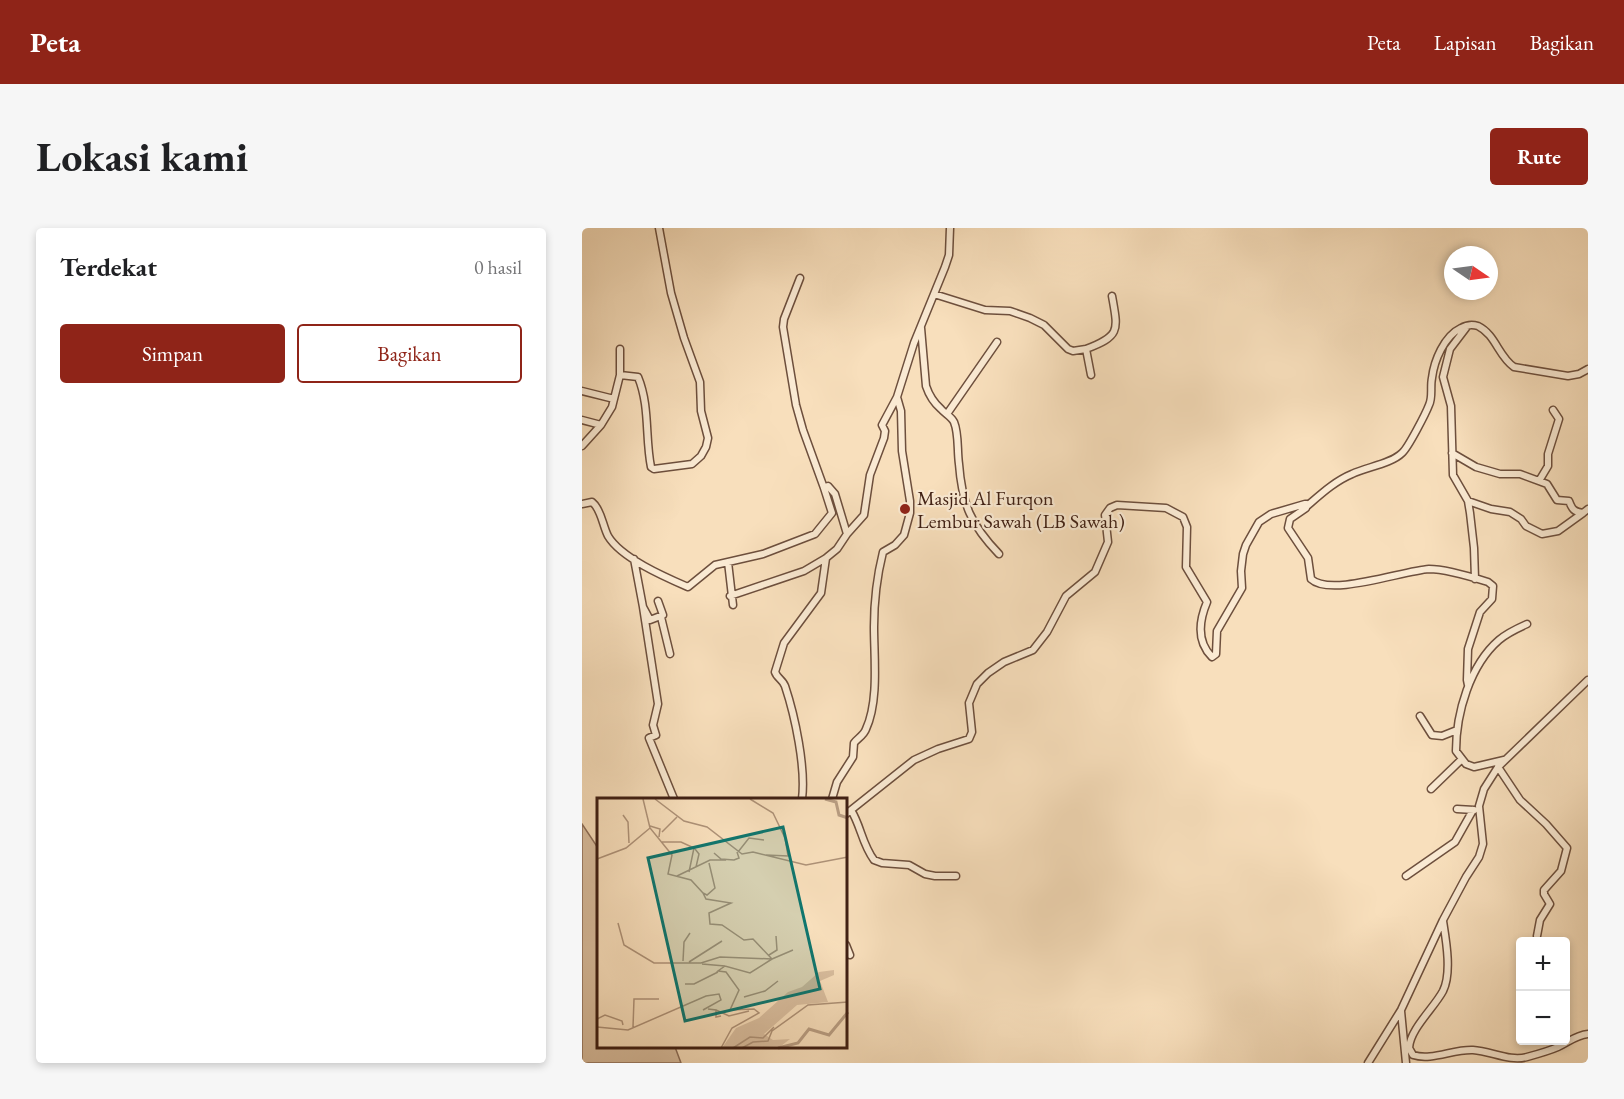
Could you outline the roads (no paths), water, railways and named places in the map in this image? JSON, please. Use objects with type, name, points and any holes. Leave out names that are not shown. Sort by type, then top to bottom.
[{"type":"street","points":[[620,375],[637,376],[639,379],[647,409],[652,468],[692,464],[701,456],[708,438],[701,411],[700,382],[671,293],[659,228]]},
{"type":"street","points":[[730,596],[804,571],[826,558],[837,549],[864,515],[870,475],[884,438],[885,431],[882,425],[897,397],[905,368],[949,255],[950,228]]},
{"type":"street","points":[[582,504],[592,502],[595,505],[609,536],[618,548],[634,559],[688,587],[716,565],[763,554],[814,534],[832,513],[796,405],[783,327],[800,278]]},
{"type":"street","points":[[934,294],[985,310],[1010,311],[1030,318],[1044,325],[1068,349],[1073,351],[1104,343],[1115,331],[1117,319],[1112,296]]},
{"type":"street","points":[[1468,325],[1455,340],[1443,376],[1451,406],[1453,475],[1468,501],[1475,579]]},
{"type":"street","points":[[1468,685],[1468,649],[1480,612],[1490,602],[1493,595],[1491,584],[1430,569],[1378,578],[1364,584],[1331,585],[1315,582],[1310,576],[1308,558],[1288,528],[1290,519],[1329,486],[1352,473],[1377,466],[1402,454],[1430,405],[1431,379],[1435,363],[1442,348],[1458,329],[1476,325],[1485,331],[1493,338],[1507,362],[1514,367],[1572,376],[1588,369]]},
{"type":"street","points":[[921,328],[926,386],[928,393],[942,411],[953,420],[956,429],[960,478],[970,518],[999,554]]},
{"type":"street","points":[[947,414],[997,342]]},
{"type":"street","points":[[582,446],[601,425],[614,399],[620,375],[620,349]]},
{"type":"street","points":[[1086,349],[1091,375]]},
{"type":"street","points":[[582,391],[614,399]]},
{"type":"street","points":[[832,798],[837,782],[853,757],[854,742],[865,732],[872,708],[876,641],[875,616],[883,552],[895,545],[904,535],[909,521],[910,501],[903,465],[902,411],[897,397]]},
{"type":"street","points":[[1539,481],[1548,466],[1548,454],[1559,419],[1553,410]]},
{"type":"street","points":[[582,420],[601,425]]},
{"type":"street","points":[[1452,453],[1476,467],[1500,474],[1520,474],[1539,481],[1550,487],[1558,500],[1567,500],[1574,511],[1585,511]]},
{"type":"street","points":[[824,488],[828,486],[835,494],[847,534]]},
{"type":"street","points":[[1468,501],[1491,509],[1510,512],[1530,529],[1542,534],[1558,531],[1585,511]]},
{"type":"street","points":[[956,876],[935,876],[925,874],[909,865],[882,863],[874,860],[863,842],[857,820],[849,812],[914,760],[969,739],[972,732],[969,703],[977,684],[1004,662],[1033,650],[1047,632],[1066,596],[1095,572],[1107,545],[1105,518],[1110,508],[1117,505],[1166,508],[1183,517],[1187,527],[1186,567],[1207,602],[1201,618],[1201,635],[1207,651],[1214,657],[1217,631],[1242,588],[1243,554],[1259,522],[1270,514],[1305,504],[1307,506]]},
{"type":"street","points":[[802,798],[798,741],[785,685],[775,672],[784,643],[821,593],[826,558]]},
{"type":"street","points":[[634,559],[658,704],[653,725],[656,735],[650,738],[674,798]]},
{"type":"street","points":[[728,562],[730,596],[733,605]]},
{"type":"street","points":[[658,601],[670,654]]},
{"type":"street","points":[[643,607],[650,620],[661,616]]},
{"type":"street","points":[[1507,759],[1474,767],[1466,764],[1456,751],[1457,730],[1468,685],[1484,656],[1499,639],[1527,624]]},
{"type":"street","points":[[1406,876],[1455,842],[1498,767],[1588,680]]},
{"type":"street","points":[[1420,716],[1432,735],[1442,736],[1457,730]]},
{"type":"street","points":[[1431,789],[1462,759]]},
{"type":"street","points":[[1498,767],[1520,800],[1546,824],[1568,850],[1561,871],[1544,890],[1550,904],[1540,920],[1537,936]]},
{"type":"street","points":[[1457,809],[1476,808]]},
{"type":"street","points":[[1368,1063],[1401,1010],[1443,920],[1479,857],[1483,844],[1476,808]]},
{"type":"street","points":[[1443,920],[1448,963],[1444,990],[1411,1038],[1408,1048],[1413,1055],[1444,1055],[1474,1050],[1513,1058],[1525,1058],[1558,1047],[1575,1037],[1588,1034]]},
{"type":"street","points":[[848,950],[850,955]]},
{"type":"street","points":[[1401,1010],[1406,1063]]},
{"type":"place","name":"Masjid Al Furqon Lembur Sawah (LB Sawah)","points":[[905,509]]}]
